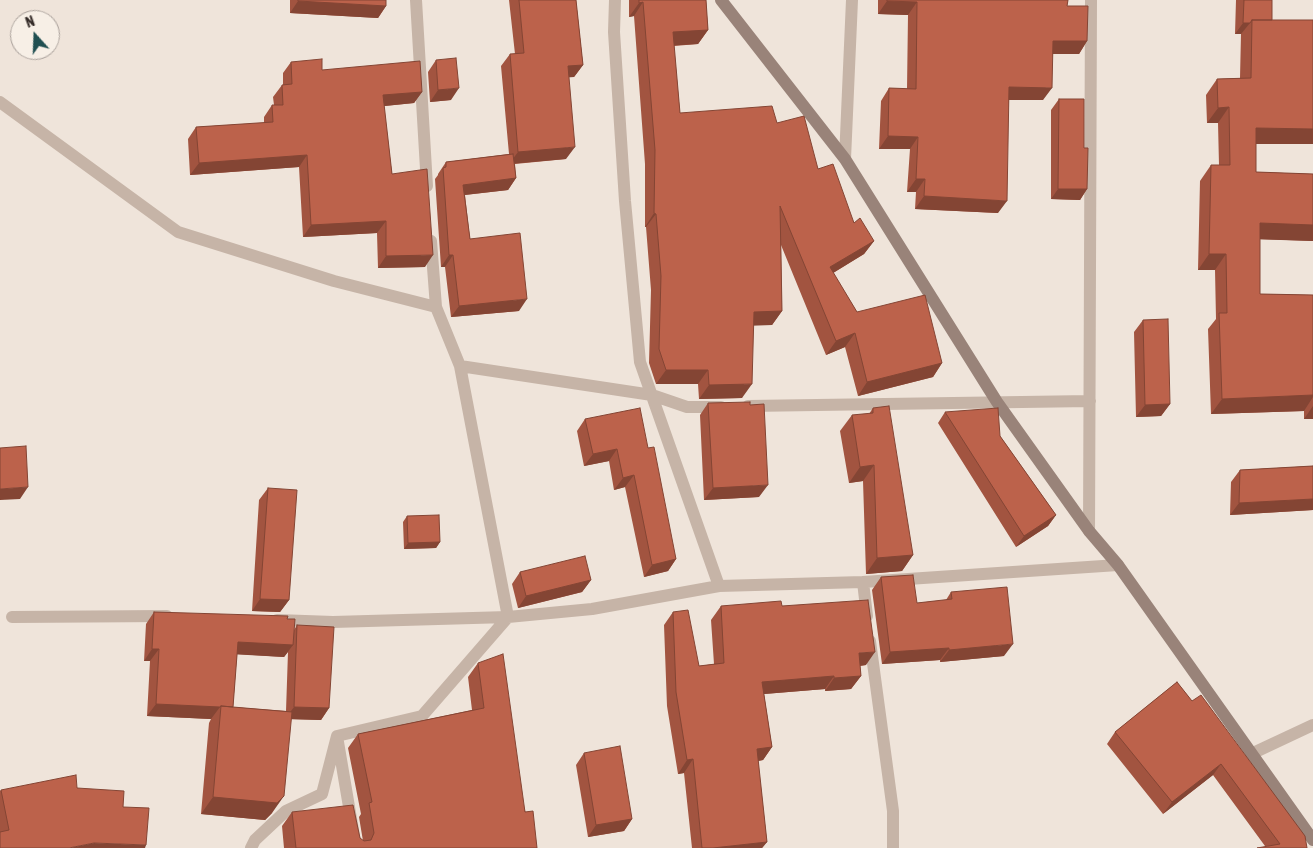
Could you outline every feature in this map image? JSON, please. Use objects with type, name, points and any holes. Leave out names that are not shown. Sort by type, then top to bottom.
[{"type":"main road","points":[[721,0],[845,159],[997,402],[1089,531],[1118,565],[1250,754],[1313,840]]},
{"type":"street","points":[[416,0],[428,198]]},
{"type":"street","points":[[615,0],[614,32],[625,202],[640,362],[718,586]]},
{"type":"street","points":[[845,159],[852,0]]},
{"type":"street","points":[[1089,531],[1091,0]]},
{"type":"street","points":[[0,102],[178,232],[334,281],[436,307]]},
{"type":"street","points":[[430,227],[436,307],[460,366],[508,617]]},
{"type":"street","points":[[460,366],[652,395],[687,408],[1090,401]]},
{"type":"street","points":[[266,620],[333,622],[508,617],[592,610],[718,586],[863,582],[1118,565]]},
{"type":"street","points":[[863,582],[893,811],[893,848]]},
{"type":"street","points":[[12,617],[181,616]]},
{"type":"street","points":[[337,736],[422,716],[508,617]]},
{"type":"street","points":[[1250,754],[1313,725]]},
{"type":"street","points":[[251,848],[254,840],[286,811],[322,794],[337,736]]},
{"type":"street","points":[[337,736],[356,848]]},
{"type":"building","points":[[386,0],[386,6],[298,1]]},
{"type":"building","points":[[519,0],[576,0],[583,65],[568,66],[575,147],[518,152],[510,54],[524,53]]},
{"type":"building","points":[[639,0],[706,0],[708,30],[673,32],[680,113],[772,106],[777,123],[804,116],[818,169],[833,164],[854,223],[860,218],[874,241],[830,267],[857,312],[925,295],[942,363],[867,382],[855,333],[836,341],[780,206],[782,311],[754,312],[752,384],[709,385],[708,370],[666,370],[659,349],[661,276],[656,214],[654,213],[655,150],[643,2],[639,3]]},
{"type":"building","points":[[887,0],[1068,0],[1067,6],[1088,6],[1087,41],[1053,41],[1052,88],[1009,87],[1007,201],[924,196],[925,179],[916,179],[918,137],[888,136],[889,88],[916,89],[917,2]]},
{"type":"building","points":[[1244,0],[1272,0],[1272,20],[1252,20],[1250,23],[1243,23]]},
{"type":"building","points":[[1252,20],[1313,20],[1313,129],[1256,128],[1256,172],[1313,174],[1313,225],[1260,223],[1260,294],[1313,295],[1313,395],[1222,399],[1219,313],[1227,313],[1226,254],[1209,254],[1211,165],[1230,165],[1229,107],[1218,108],[1217,79],[1251,78]]},
{"type":"building","points":[[456,58],[459,88],[438,90],[436,60]]},
{"type":"building","points":[[322,59],[322,70],[420,61],[422,92],[383,95],[392,174],[427,169],[433,255],[386,256],[386,221],[311,225],[307,155],[199,163],[196,127],[273,122],[272,105],[283,105],[282,85],[292,84],[291,62]]},
{"type":"building","points":[[1059,99],[1084,99],[1084,148],[1088,148],[1087,189],[1058,189]]},
{"type":"building","points":[[513,154],[516,178],[463,185],[470,239],[520,233],[527,299],[459,306],[453,255],[449,255],[443,168],[446,167],[446,162]]},
{"type":"building","points":[[1168,319],[1170,404],[1145,405],[1143,320]]},
{"type":"building","points":[[750,402],[750,405],[764,404],[768,485],[713,488],[708,403]]},
{"type":"building","points":[[889,406],[913,555],[877,558],[874,465],[860,467],[852,415],[873,413],[873,408]]},
{"type":"building","points":[[640,408],[648,448],[654,447],[676,559],[652,565],[634,475],[623,478],[617,449],[593,454],[585,419]]},
{"type":"building","points":[[998,408],[1000,436],[1056,515],[1024,536],[945,412]]},
{"type":"building","points":[[26,446],[28,487],[0,489],[0,448]]},
{"type":"building","points":[[1313,466],[1313,499],[1239,503],[1240,470]]},
{"type":"building","points":[[268,488],[297,490],[289,600],[260,599]]},
{"type":"building","points":[[439,515],[440,542],[408,543],[407,516]]},
{"type":"building","points":[[585,556],[591,580],[526,596],[520,572]]},
{"type":"building","points":[[913,575],[917,603],[952,599],[951,592],[1007,587],[1013,644],[949,650],[949,648],[890,652],[881,577]]},
{"type":"building","points":[[868,600],[875,652],[859,653],[861,676],[834,678],[834,676],[762,682],[772,747],[757,749],[767,842],[702,848],[693,759],[687,760],[676,692],[673,612],[688,610],[699,666],[724,663],[721,606],[781,601],[782,606]]},
{"type":"building","points":[[154,612],[288,616],[287,619],[295,619],[293,645],[238,642],[233,707],[156,704],[159,649],[152,649]]},
{"type":"building","points":[[297,625],[334,627],[329,708],[294,707]]},
{"type":"building","points":[[503,654],[525,812],[533,811],[537,848],[296,848],[292,812],[353,805],[360,838],[364,841],[371,840],[374,833],[369,803],[372,802],[358,734],[484,708],[478,663]]},
{"type":"building","points":[[1177,682],[1192,701],[1201,695],[1305,836],[1307,848],[1257,848],[1280,844],[1221,764],[1172,802],[1115,732]]},
{"type":"building","points":[[221,706],[292,712],[284,796],[277,803],[213,797]]},
{"type":"building","points":[[620,746],[632,819],[596,825],[584,753]]},
{"type":"building","points":[[76,775],[77,788],[124,791],[123,807],[149,808],[146,845],[94,843],[69,848],[0,848],[0,832],[9,830],[1,790]]}]
